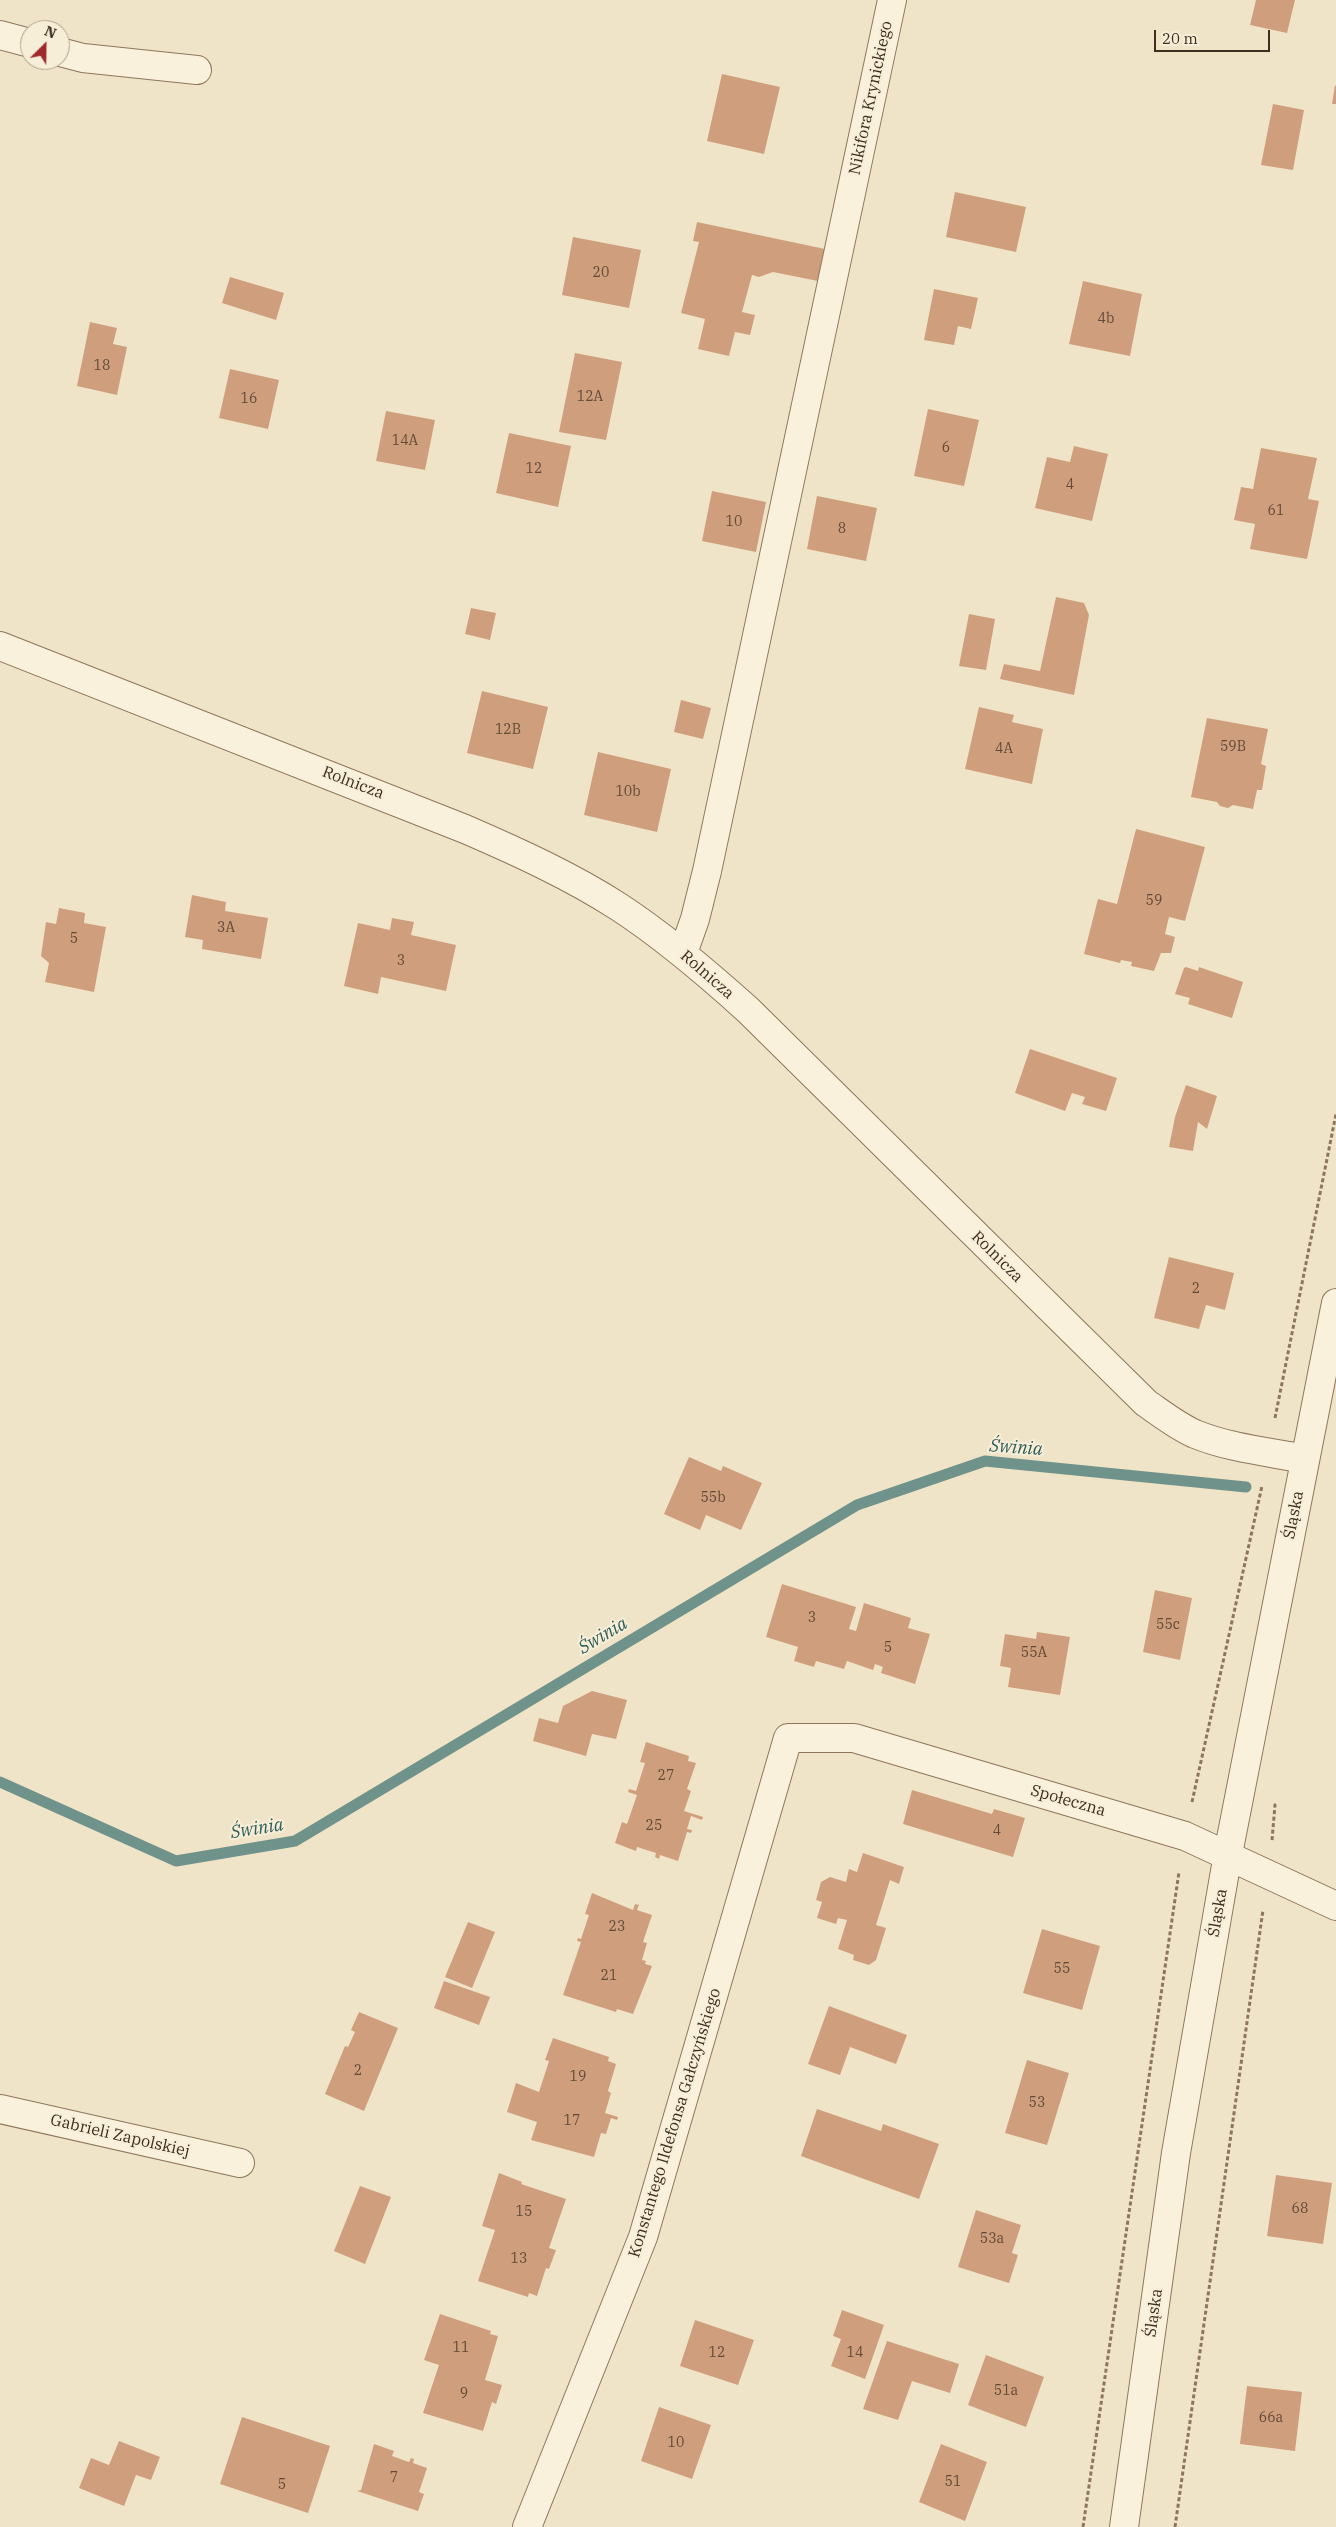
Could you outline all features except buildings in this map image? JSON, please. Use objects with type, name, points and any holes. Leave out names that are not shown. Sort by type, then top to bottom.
[{"type":"street","name":"Nikifora Krynickiego","points":[[683,953],[695,919],[707,871],[892,0]]},
{"type":"street","points":[[0,35],[20,40]]},
{"type":"street","points":[[70,55],[83,58],[197,70]]},
{"type":"street","name":"Rolnicza","points":[[0,646],[406,804],[527,856],[618,906],[683,953],[748,1010],[1146,1403],[1171,1421],[1195,1434],[1222,1442],[1305,1459]]},
{"type":"street","name":"Śląska","points":[[1124,2527],[1176,2153],[1228,1854],[1336,1302]]},
{"type":"street","name":"Społeczna","points":[[788,1738],[854,1738],[1185,1836],[1228,1854],[1336,1906]]},
{"type":"street","name":"Konstantego Ildefonsa Gałczyńskiego","points":[[527,2527],[643,2237],[788,1738]]},
{"type":"street","name":"Gabrieli Zapolskiej","points":[[0,2109],[240,2163]]},
{"type":"path","points":[[1174,2527],[1268,1874],[1276,1805],[1268,1800]]},
{"type":"waterway","name":"Świnia","points":[[0,1782],[176,1861],[295,1841],[857,1505],[985,1461],[1246,1487]]}]
